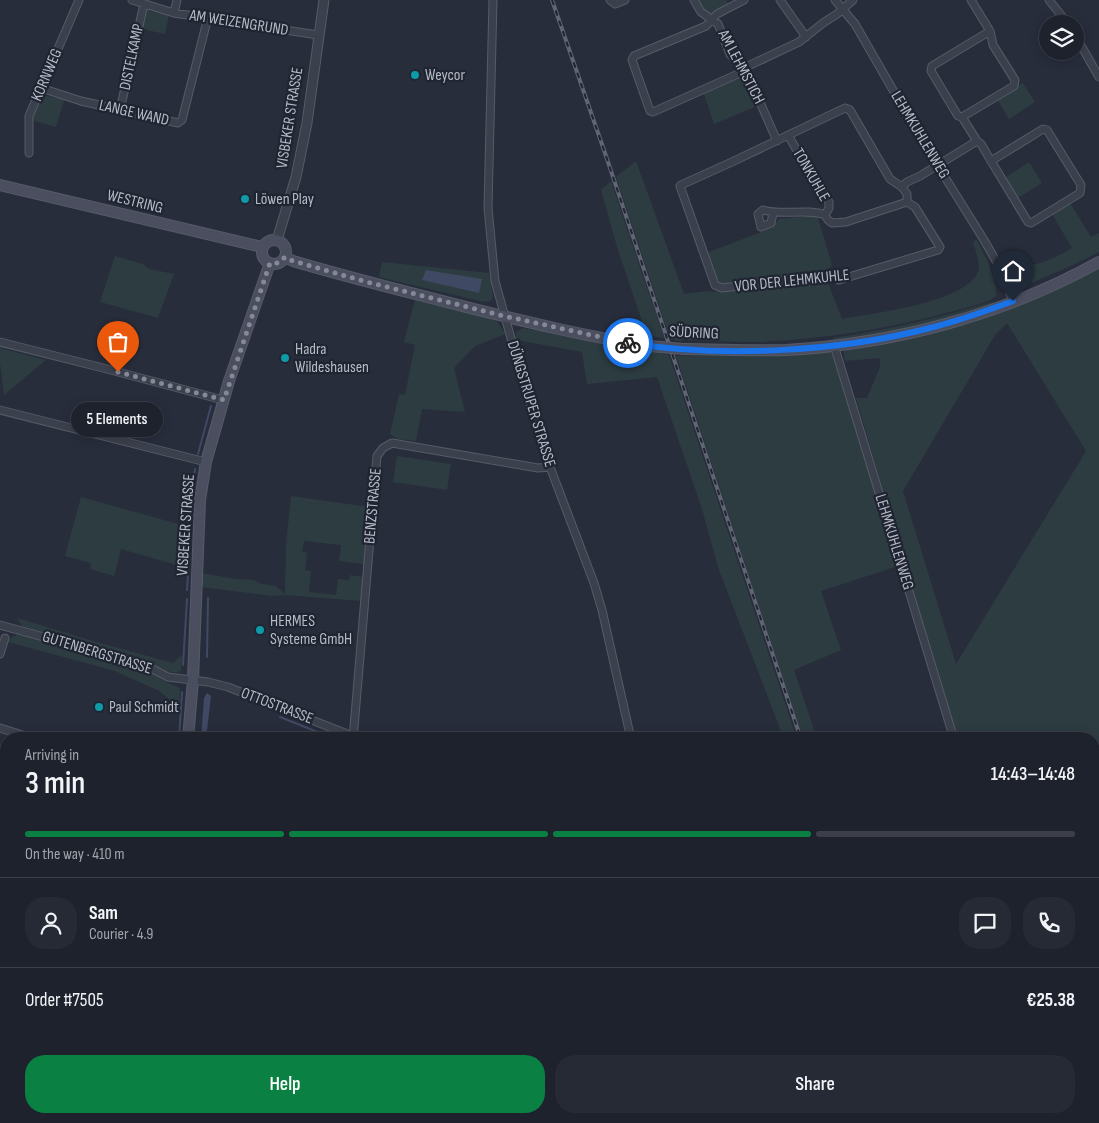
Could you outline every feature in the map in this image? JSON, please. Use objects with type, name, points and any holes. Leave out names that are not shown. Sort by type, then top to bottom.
[{"type":"main road","name":"WESTRING","points":[[0,185],[262,247]]},
{"type":"main road","points":[[277,240],[286,249],[285,257],[278,263],[270,263],[262,255],[262,247],[268,241],[277,240]]},
{"type":"main road","name":"SÜDRING","points":[[285,257],[367,282],[608,340],[683,349],[757,351],[834,345],[928,329],[1013,301],[1069,278],[1099,262]]},
{"type":"main road","name":"VISBEKER STRASSE","points":[[189,732],[193,680],[200,500],[206,462],[224,400],[270,263]]},
{"type":"street","name":"KORNWEG","points":[[28,153],[29,116],[79,0]]},
{"type":"street","name":"AM WEIZENGRUND","points":[[132,0],[174,13],[318,35]]},
{"type":"street","points":[[174,13],[178,0]]},
{"type":"street","name":"VISBEKER STRASSE","points":[[277,240],[296,177],[307,123],[324,0]]},
{"type":"street","name":"DÜNGSTRUPER STRASSE","points":[[493,0],[488,208],[492,266],[499,300],[550,467],[600,601],[629,732]]},
{"type":"street","points":[[610,0],[616,4],[625,0]]},
{"type":"street","name":"AM LEHMSTICH","points":[[694,0],[701,12],[718,24],[730,54],[748,76],[777,141]]},
{"type":"street","points":[[744,0],[717,14],[706,26],[634,56],[632,60],[650,111],[653,112],[738,74],[748,66],[799,42],[853,0]]},
{"type":"street","points":[[780,0],[806,37]]},
{"type":"street","name":"LEHMKUHLENWEG","points":[[835,0],[855,24],[937,165],[984,240],[1000,268],[1013,301]]},
{"type":"street","points":[[962,117],[1014,86],[1015,80],[994,45],[990,31],[971,0]]},
{"type":"street","points":[[1050,0],[1061,15]]},
{"type":"street","name":"DISTELKAMP","points":[[120,110],[144,4]]},
{"type":"street","name":"LANGE WAND","points":[[41,88],[72,98],[178,124],[182,120],[208,17]]},
{"type":"street","points":[[990,31],[932,66],[931,71],[958,116],[962,117],[977,141],[981,144],[991,161],[1028,222],[1031,223],[1080,193],[1080,185],[1047,130],[1043,129],[991,161]]},
{"type":"street","points":[[1084,51],[1099,76]]},
{"type":"street","name":"VOR DER LEHMKUHLE","points":[[845,108],[850,110],[890,179],[907,194],[907,202],[915,207],[940,247],[938,250],[840,280],[832,275],[722,288],[715,285],[680,186],[777,141],[845,108]]},
{"type":"street","name":"TONKUHLE","points":[[788,135],[829,202],[830,208],[825,215]]},
{"type":"street","points":[[902,188],[907,182],[977,141]]},
{"type":"street","name":"TONKUHLE","points":[[773,213],[817,211],[825,215],[832,223],[846,222],[907,202]]},
{"type":"street","points":[[0,342],[224,400]]},
{"type":"street","name":"LEHMKUHLENWEG","points":[[834,345],[952,732]]},
{"type":"street","points":[[0,410],[206,462]]},
{"type":"street","name":"BENZSTRASSE","points":[[355,732],[377,456],[383,448],[392,443],[538,468],[550,467]]},
{"type":"street","name":"GUTENBERGSTRASSE","points":[[0,625],[145,665],[178,680],[193,680]]},
{"type":"street","points":[[0,654],[5,638]]},
{"type":"street","name":"OTTOSTRASSE","points":[[193,680],[228,687],[340,732]]},
{"type":"street","points":[[0,728],[13,732]]},
{"type":"shaded area","points":[[697,0],[726,0],[729,5],[714,13],[708,13]]},
{"type":"shaded area","points":[[147,10],[169,15],[165,34],[142,29]]},
{"type":"shaded area","points":[[742,77],[757,106],[714,124],[704,94]]},
{"type":"shaded area","points":[[1023,83],[1035,102],[1009,119],[997,99]]},
{"type":"shaded area","points":[[43,95],[64,100],[56,127],[32,120],[40,97]]},
{"type":"shaded area","points":[[636,161],[684,294],[826,278],[842,319],[895,310],[937,299],[956,292],[970,283],[979,269],[973,241],[977,240],[993,275],[996,296],[993,299],[976,305],[930,317],[832,336],[757,342],[688,340],[688,338],[680,341],[670,339],[616,177]]},
{"type":"shaded area","points":[[1029,162],[1042,183],[1018,198],[1005,178]]},
{"type":"shaded area","points":[[611,181],[664,338],[647,336],[617,247],[601,190]]},
{"type":"shaded area","points":[[1070,203],[1091,237],[1099,233],[1099,252],[1024,286],[1009,264],[1026,265],[1042,262],[1072,248],[1052,214]]},
{"type":"shaded area","points":[[815,215],[818,218],[832,265],[826,272],[721,285],[719,283],[708,254],[709,252],[772,228],[779,219]]},
{"type":"shaded area","points":[[115,256],[143,264],[149,269],[174,274],[158,318],[100,302]]},
{"type":"shaded area","points":[[382,262],[489,273],[493,297],[491,301],[484,302],[379,277]]},
{"type":"shaded area","points":[[1099,266],[1099,732],[954,732],[856,398],[867,398],[880,367],[880,358],[845,361],[843,350],[973,321],[1037,298]],"holes":[[[1007,323],[1086,451],[956,664],[903,491],[995,335]]]},
{"type":"shaded area","points":[[415,300],[497,321],[505,334],[475,346],[454,368],[465,412],[422,409],[416,441],[397,439],[390,434],[399,394],[405,395],[415,345],[404,342]]},
{"type":"shaded area","points":[[995,301],[980,308],[899,330],[834,342],[833,338],[915,322]]},
{"type":"shaded area","points":[[523,328],[669,355],[795,732],[781,732],[719,570],[702,509],[657,377],[587,384],[582,352],[516,340],[516,332]]},
{"type":"shaded area","points":[[0,348],[46,360],[4,395]]},
{"type":"shaded area","points":[[830,349],[834,355],[878,501],[877,509],[879,509],[897,564],[895,567],[821,591],[841,650],[794,670],[815,732],[801,732],[676,356],[776,353]]},
{"type":"shaded area","points":[[397,456],[451,464],[447,490],[393,482]]},
{"type":"shaded area","points":[[291,496],[369,507],[364,564],[339,561],[341,545],[304,541],[302,552],[307,552],[305,570],[311,571],[309,592],[336,595],[338,579],[349,580],[350,575],[363,577],[361,601],[285,595],[272,596],[201,587],[201,573],[253,580],[275,586],[285,594],[286,544]]},
{"type":"shaded area","points":[[81,497],[189,527],[187,568],[121,549],[114,576],[90,569],[91,563],[65,556]]},
{"type":"shaded area","points":[[17,618],[173,663],[182,655],[181,671],[168,671],[116,651],[23,627]]},
{"type":"shaded area","points":[[18,635],[86,651],[144,668],[166,682],[180,688],[179,714],[169,699],[159,691],[115,671],[8,642],[12,637]]},
{"type":"water","points":[[426,270],[482,279],[479,293],[422,280]]},
{"type":"water","points":[[207,693],[211,696],[207,732],[202,732],[204,698]]},
{"type":"waterway","points":[[198,454],[211,406]]},
{"type":"waterway","points":[[190,531],[189,516],[195,469]]},
{"type":"waterway","points":[[187,590],[190,547]]},
{"type":"waterway","points":[[207,657],[208,598]]},
{"type":"waterway","points":[[183,665],[187,599]]},
{"type":"waterway","points":[[179,732],[182,692]]},
{"type":"waterway","points":[[280,717],[318,732]]},
{"type":"railway","points":[[552,0],[799,732]]},
{"type":"way so far","points":[[118,372],[224,400],[264,277],[270,263],[278,263],[285,257],[367,282],[504,316],[628,343]]},
{"type":"place","name":"Weycor","points":[[415,75]]},
{"type":"place","name":"Löwen Play","points":[[245,199]]},
{"type":"place","name":"Hadra Wildeshausen","points":[[285,358]]},
{"type":"place","name":"5 Elements","points":[[118,372]]},
{"type":"place","name":"HERMES Systeme GmbH","points":[[260,630]]},
{"type":"place","name":"Paul Schmidt","points":[[99,707]]},
{"type":"route","points":[[628,343],[683,349],[757,351],[834,345],[928,329],[1013,301]]}]
